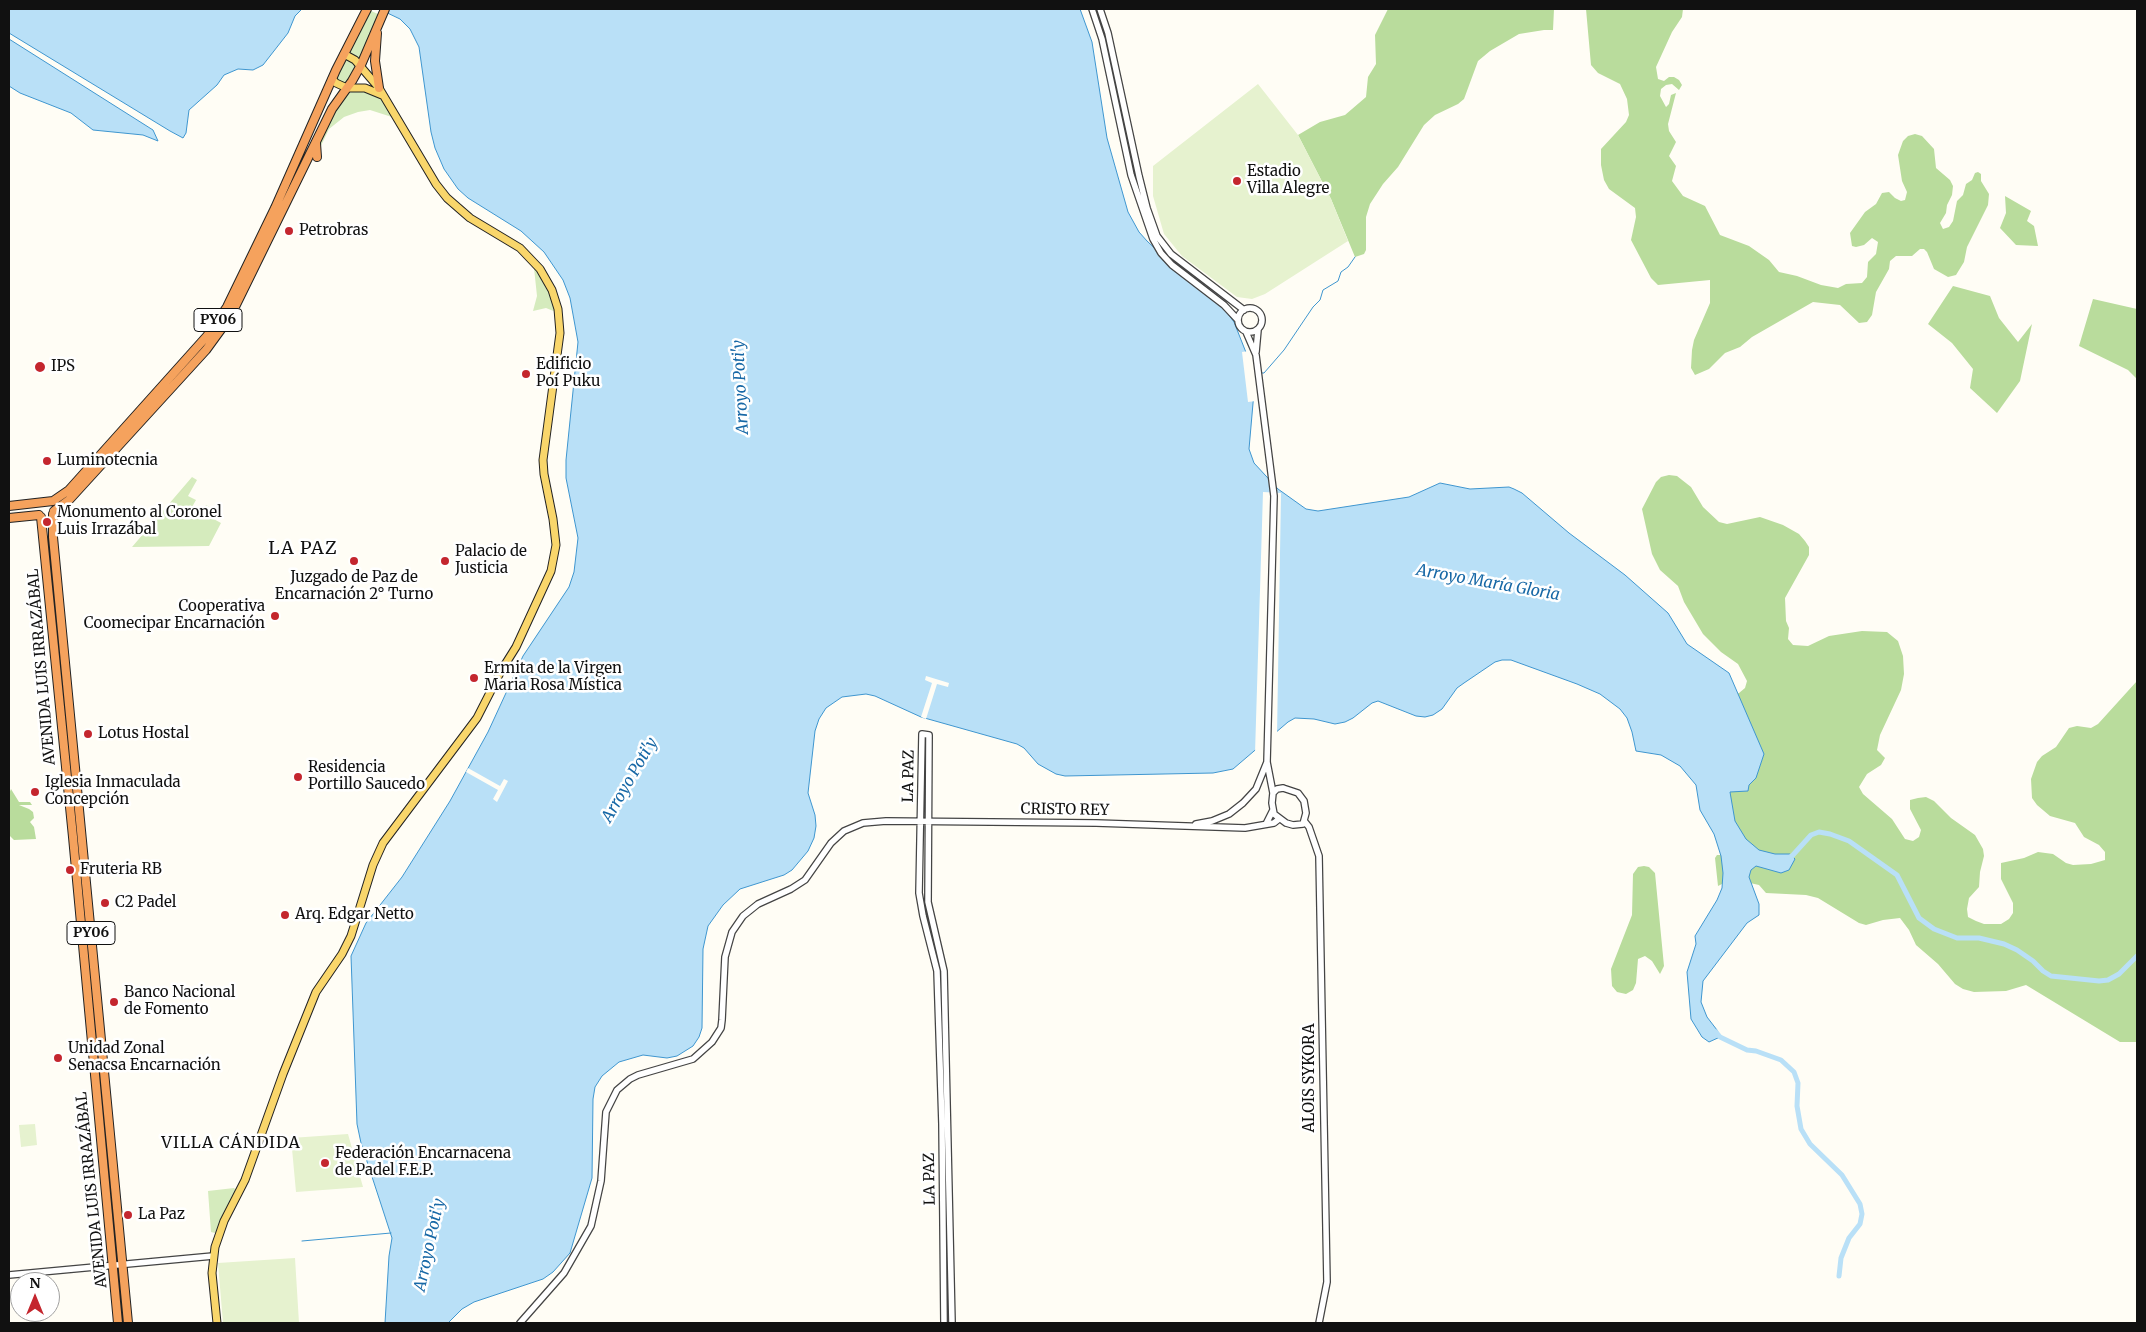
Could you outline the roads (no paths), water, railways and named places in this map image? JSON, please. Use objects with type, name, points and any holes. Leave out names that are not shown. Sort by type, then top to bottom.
[{"type":"highway","name":"PY06","points":[[45,503],[58,499],[69,490],[200,344],[218,321],[227,307],[276,208],[332,78],[366,9]]},
{"type":"highway","name":"PY06","points":[[128,1323],[53,532],[54,513],[69,500],[206,350],[230,317],[332,109],[360,65],[385,9]]},
{"type":"highway","points":[[377,26],[374,60],[379,88]]},
{"type":"highway","points":[[316,141],[317,157]]},
{"type":"highway","points":[[53,532],[61,512],[69,500]]},
{"type":"highway","points":[[40,516],[38,508],[45,503]]},
{"type":"highway","points":[[9,506],[45,503],[53,506],[54,513],[48,518],[40,516],[9,518]]},
{"type":"highway","name":"AVENIDA LUIS IRRAZÁBAL","points":[[40,516],[114,1265],[118,1323]]},
{"type":"main road","points":[[217,1323],[212,1273],[213,1256],[221,1229],[245,1180],[283,1074],[316,992],[342,954],[351,936],[376,857],[383,844],[478,718],[535,610],[554,560],[555,533],[546,486],[544,460],[559,343],[560,326],[556,302],[544,276],[526,254],[513,243],[470,218],[447,198],[436,184],[385,96],[360,65],[344,54]]},
{"type":"main road","points":[[332,78],[347,88],[365,88],[385,96]]},
{"type":"street","points":[[1092,9],[1102,39],[1131,174],[1153,239],[1161,253],[1172,265],[1224,305],[1238,320],[1240,327],[1246,332],[1256,355]]},
{"type":"street","points":[[1100,9],[1108,33],[1147,208],[1157,236],[1171,254],[1244,310]]},
{"type":"street","points":[[1188,826],[1212,821],[1229,814],[1244,803],[1256,789],[1267,762],[1274,496],[1256,355],[1258,330],[1262,324],[1260,313],[1254,308],[1244,310],[1241,312],[1238,320]]},
{"type":"street","points":[[1246,332],[1258,330]]},
{"type":"street","name":"LA PAZ","points":[[944,1323],[942,1134],[937,971],[921,905],[922,734],[929,735],[928,902],[944,971],[952,1323]]},
{"type":"street","points":[[1267,762],[1271,777],[1273,810],[1279,819],[1289,824],[1303,824],[1306,813],[1304,800],[1295,792],[1284,788],[1271,777]]},
{"type":"street","points":[[1273,793],[1277,789],[1284,788]]},
{"type":"street","points":[[1266,824],[1273,810]]},
{"type":"street","name":"CRISTO REY","points":[[520,1323],[564,1273],[591,1226],[602,1181],[606,1112],[617,1090],[638,1075],[693,1059],[712,1042],[721,1028],[726,948],[738,922],[758,904],[791,889],[805,880],[837,838],[851,827],[863,824],[928,821],[1096,823],[1245,828],[1274,823],[1279,819]]},
{"type":"street","name":"ALOIS SYKORA","points":[[1303,824],[1309,827],[1319,856],[1327,1282],[1319,1323]]},
{"type":"street","points":[[9,1275],[213,1256]]},
{"type":"water","points":[[9,9],[302,9],[295,16],[288,33],[263,65],[253,70],[238,69],[224,75],[217,85],[189,110],[186,133],[183,138],[9,33]]},
{"type":"water","name":"Arroyo Poti'y","points":[[379,9],[1080,9],[1092,42],[1107,138],[1128,212],[1139,232],[1147,241],[1164,257],[1210,291],[1234,322],[1247,355],[1254,392],[1249,449],[1254,463],[1278,489],[1306,509],[1318,511],[1409,497],[1440,483],[1470,489],[1509,487],[1514,489],[1522,493],[1569,533],[1625,575],[1668,613],[1687,644],[1729,673],[1764,754],[1756,778],[1749,785],[1748,791],[1730,792],[1735,821],[1746,839],[1759,850],[1775,854],[1790,854],[1795,859],[1789,870],[1781,873],[1756,866],[1751,870],[1749,877],[1759,904],[1759,915],[1747,923],[1703,981],[1701,1002],[1707,1017],[1720,1037],[1709,1042],[1702,1037],[1691,1019],[1687,972],[1696,944],[1695,936],[1717,900],[1722,888],[1723,873],[1721,856],[1714,834],[1700,810],[1696,785],[1680,766],[1661,755],[1636,751],[1627,718],[1620,709],[1600,694],[1577,684],[1511,660],[1502,660],[1495,662],[1457,688],[1442,709],[1433,715],[1425,717],[1416,716],[1378,701],[1372,703],[1345,722],[1335,724],[1314,719],[1295,718],[1233,769],[1213,773],[1065,776],[1056,774],[1038,764],[1024,748],[1017,744],[921,717],[875,696],[866,694],[842,697],[826,708],[819,719],[815,731],[808,793],[815,815],[816,826],[814,838],[808,851],[792,870],[784,875],[740,889],[723,905],[708,926],[703,949],[702,1028],[699,1037],[693,1046],[677,1056],[667,1058],[643,1055],[619,1062],[602,1076],[595,1087],[593,1099],[592,1178],[570,1253],[553,1272],[543,1279],[474,1302],[462,1309],[448,1323],[385,1323],[389,1256],[392,1238],[361,1143],[357,1124],[351,956],[366,923],[402,877],[450,801],[488,732],[523,656],[569,587],[574,572],[578,538],[566,478],[566,460],[578,342],[570,298],[563,280],[544,252],[521,231],[468,198],[458,189],[444,169],[435,148],[431,132],[419,47],[410,29],[400,19]]},
{"type":"water","points":[[9,39],[153,130],[158,141],[143,135],[93,130],[71,113],[20,93],[9,86]]},
{"type":"waterway","points":[[1260,373],[1264,373],[1284,350],[1313,307],[1320,300],[1323,290],[1338,281],[1341,272],[1348,267],[1355,257]]},
{"type":"waterway","name":"Arroyo María Gloria","points":[[1787,859],[1811,835],[1819,832],[1849,841],[1897,875],[1919,918],[1934,929],[1957,938],[1979,938],[2004,944],[2017,950],[2051,976],[2099,981],[2108,980],[2119,974],[2137,956]]},
{"type":"waterway","points":[[1716,1032],[1720,1037],[1747,1050],[1756,1051],[1781,1060],[1794,1072],[1798,1083],[1797,1106],[1801,1129],[1810,1144],[1842,1175],[1860,1204],[1862,1214],[1860,1224],[1849,1238],[1841,1258],[1839,1276]]},
{"type":"waterway","points":[[302,1241],[391,1233]]},
{"type":"place","name":"Estadio Villa Alegre","points":[[1237,181]]},
{"type":"place","name":"Petrobras","points":[[289,231]]},
{"type":"place","name":"IPS","points":[[40,367]]},
{"type":"place","name":"Edificio Poí Puku","points":[[526,374]]},
{"type":"place","name":"Luminotecnia","points":[[47,461]]},
{"type":"place","name":"Monumento al Coronel Luis Irrazábal","points":[[47,522]]},
{"type":"place","name":"Juzgado de Paz de Encarnación 2° Turno","points":[[354,561]]},
{"type":"place","name":"Palacio de Justicia","points":[[445,561]]},
{"type":"place","name":"Cooperativa Coomecipar Encarnación","points":[[275,616]]},
{"type":"place","name":"Ermita de la Virgen Maria Rosa Mística","points":[[474,678]]},
{"type":"place","name":"Lotus Hostal","points":[[88,734]]},
{"type":"place","name":"Residencia Portillo Saucedo","points":[[298,777]]},
{"type":"place","name":"Iglesia Inmaculada Concepción","points":[[35,792]]},
{"type":"place","name":"Fruteria RB","points":[[70,870]]},
{"type":"place","name":"C2 Padel","points":[[105,903]]},
{"type":"place","name":"Arq. Edgar Netto","points":[[285,915]]},
{"type":"place","name":"Banco Nacional de Fomento","points":[[114,1002]]},
{"type":"place","name":"Unidad Zonal Senacsa Encarnación","points":[[58,1058]]},
{"type":"place","name":"Federación Encarnacena de Padel F.E.P.","points":[[325,1163]]},
{"type":"place","name":"La Paz","points":[[128,1215]]},
{"type":"district","name":"LA PAZ","points":[[303,549]]},
{"type":"district","name":"VILLA CÁNDIDA","points":[[231,1143]]}]
